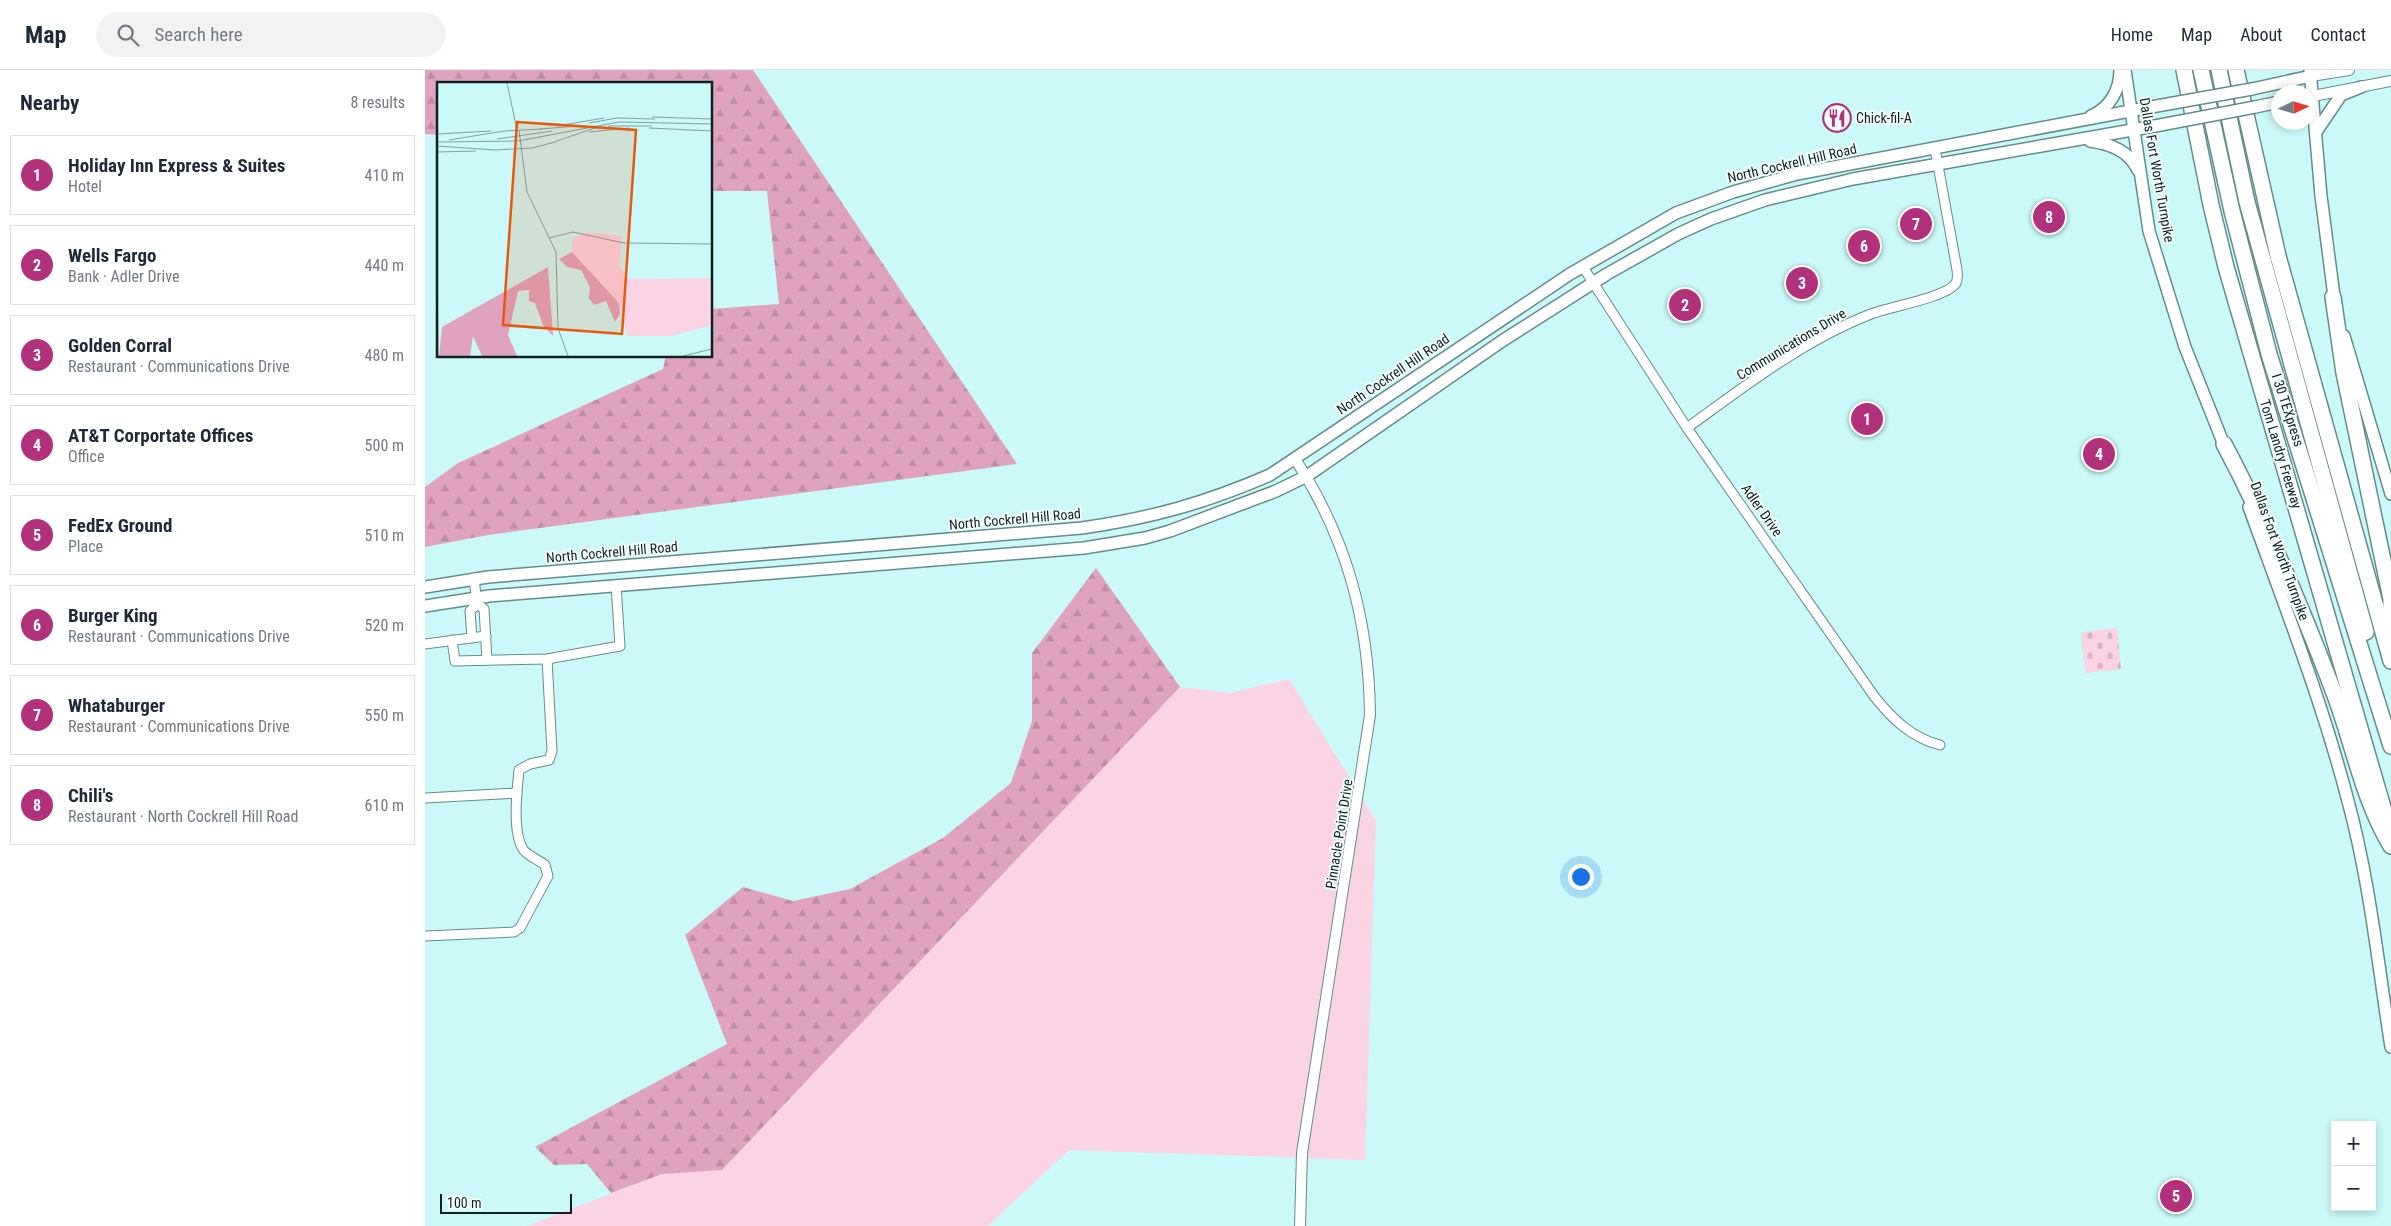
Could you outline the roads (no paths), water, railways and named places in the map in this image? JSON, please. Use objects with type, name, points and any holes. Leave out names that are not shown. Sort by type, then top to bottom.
[{"type":"highway","name":"Tom Landry Freeway","points":[[2184,70],[2211,204],[2233,293],[2391,835]]},
{"type":"highway","name":"I 30 TEXpress","points":[[2201,70],[2232,211],[2269,354],[2391,746]]},
{"type":"highway","points":[[2219,70],[2247,202],[2391,722]]},
{"type":"highway","points":[[2236,70],[2278,256],[2391,661]]},
{"type":"highway","points":[[2333,297],[2344,373],[2391,599],[2391,646]]},
{"type":"highway","points":[[2224,444],[2258,509],[2334,691],[2376,820],[2391,846]]},
{"type":"highway","points":[[2342,544],[2391,673]]},
{"type":"main road","points":[[2079,122],[2096,114],[2116,93],[2120,70]]},
{"type":"main road","name":"Dallas Fort Worth Turnpike","points":[[2125,70],[2149,231],[2168,298],[2185,347],[2249,507],[2326,724],[2349,802],[2368,897],[2391,1048]]},
{"type":"main road","name":"North Cockrell Hill Road","points":[[425,588],[475,578],[1082,528],[1143,519],[1191,506],[1270,475],[1449,353],[1583,267],[1676,213],[1761,184],[1816,170],[2253,89],[2310,73]]},
{"type":"main road","points":[[2361,87],[2341,95],[2316,132],[2321,196],[2333,297],[2374,444],[2391,494]]},
{"type":"main road","points":[[425,606],[616,585],[1084,548],[1126,542],[1170,531],[1276,492],[1307,476],[1503,341],[1592,283],[1678,234],[1717,217],[1765,200],[1853,179],[2083,140],[2271,104]]},
{"type":"main road","points":[[2083,140],[2107,144],[2119,149],[2135,163],[2141,176]]},
{"type":"main road","points":[[1761,184],[1765,200]]},
{"type":"street","name":"North Cockrell Hill Road","points":[[2310,73],[2349,70]]},
{"type":"street","points":[[2316,96],[2391,81]]},
{"type":"street","name":"Communications Drive","points":[[1687,428],[1752,381],[1843,326],[1875,313],[1940,294],[1955,284],[1957,279],[1956,264],[1935,148]]},
{"type":"street","name":"Adler Drive","points":[[1583,267],[1687,428],[1887,713],[1905,729],[1926,742],[1940,745]]},
{"type":"street","name":"Pinnacle Point Drive","points":[[1295,459],[1307,476],[1339,541],[1357,599],[1368,657],[1370,715],[1302,1153],[1300,1226]]},
{"type":"street","points":[[472,638],[470,611],[476,601],[475,578]]},
{"type":"street","points":[[452,640],[455,661],[547,658],[620,646],[616,585]]},
{"type":"street","points":[[476,601],[484,609],[487,660]]},
{"type":"street","points":[[425,644],[486,636]]},
{"type":"street","points":[[425,936],[514,932],[520,928],[548,876],[545,865],[523,850],[518,835],[517,793],[519,770],[530,764],[549,760],[552,752],[547,658]]},
{"type":"street","points":[[425,798],[517,793]]},
{"type":"place","name":"Chick-fil-A","points":[[1837,118]]},
{"type":"place","name":"Chili's","points":[[2049,217]]},
{"type":"place","name":"Whataburger","points":[[1916,224]]},
{"type":"place","name":"Burger King","points":[[1864,246]]},
{"type":"place","name":"Golden Corral","points":[[1802,283]]},
{"type":"place","name":"Wells Fargo","points":[[1685,305]]},
{"type":"place","name":"Holiday Inn Express & Suites","points":[[1867,419]]},
{"type":"place","name":"AT&T Corportate Offices","points":[[2099,454]]},
{"type":"place","name":"FedEx Ground","points":[[2176,1196]]}]
